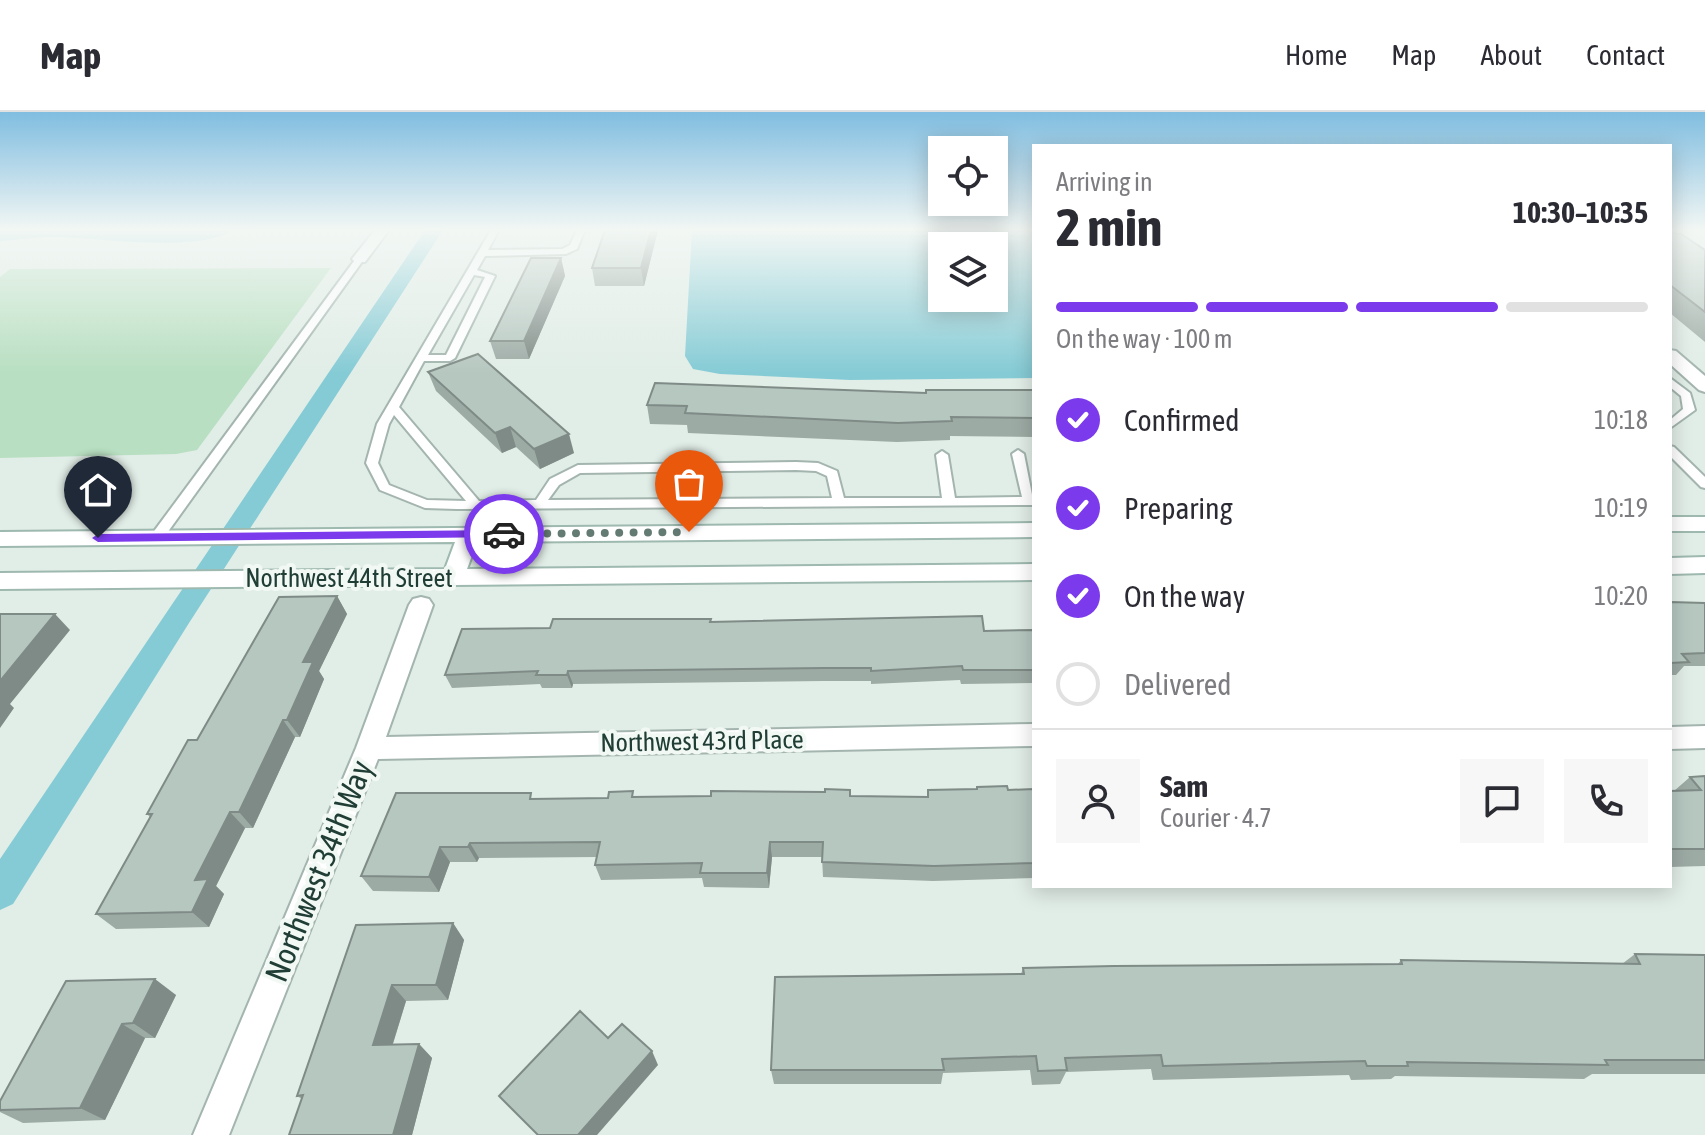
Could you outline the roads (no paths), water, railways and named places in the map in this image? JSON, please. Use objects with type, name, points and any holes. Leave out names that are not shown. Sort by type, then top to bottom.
[{"type":"street","points":[[1672,357],[1705,386]]},
{"type":"street","points":[[1672,524],[1705,524]]},
{"type":"street","name":"Northwest 44th Street","points":[[0,539],[1032,530]]},
{"type":"street","points":[[453,577],[469,534]]},
{"type":"street","points":[[1672,566],[1705,565]]},
{"type":"street","name":"Northwest 44th Street","points":[[0,581],[1032,572]]},
{"type":"street","name":"Northwest 34th Way","points":[[211,1135],[369,748],[421,605]]},
{"type":"street","name":"Northwest 43rd Place","points":[[369,748],[1032,735]]},
{"type":"street","points":[[1672,738],[1705,737]]},
{"type":"lane","points":[[157,537],[346,278]]},
{"type":"lane","points":[[467,278],[383,424],[372,463],[384,487],[425,504],[1031,501],[1018,454]]},
{"type":"lane","points":[[421,358],[450,358],[489,278]]},
{"type":"lane","points":[[1672,383],[1686,395],[1689,410],[1672,423]]},
{"type":"lane","points":[[393,407],[476,505]]},
{"type":"lane","points":[[1672,451],[1705,484]]},
{"type":"lane","points":[[942,455],[949,501]]},
{"type":"lane","points":[[540,505],[548,485],[578,469],[796,466],[818,467],[833,474],[839,502]]},
{"type":"water","points":[[689,278],[928,278],[928,312],[1008,312],[1008,278],[1032,278],[1032,378],[850,380],[720,374],[693,369],[685,356]]},
{"type":"waterway","points":[[0,892],[178,615],[402,278]]}]
